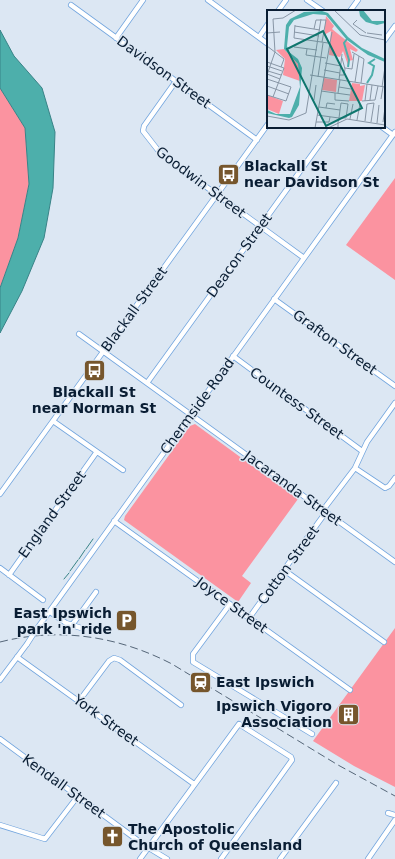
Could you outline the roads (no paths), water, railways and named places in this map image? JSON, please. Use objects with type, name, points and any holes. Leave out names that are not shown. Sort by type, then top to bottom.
[{"type":"street","points":[[116,38],[143,0]]},
{"type":"street","points":[[208,0],[267,43]]},
{"type":"street","points":[[279,10],[286,0]]},
{"type":"street","points":[[307,0],[322,10]]},
{"type":"street","points":[[351,10],[358,0]]},
{"type":"street","name":"Davidson Street","points":[[71,5],[257,140]]},
{"type":"street","points":[[259,37],[267,25]]},
{"type":"street","points":[[385,40],[395,26]]},
{"type":"street","name":"Goodwin Street","points":[[176,81],[142,130],[160,153],[304,258]]},
{"type":"street","name":"Blackall Street","points":[[0,494],[267,125]]},
{"type":"street","name":"Deacon Street","points":[[147,383],[331,128]]},
{"type":"street","points":[[384,128],[394,133]]},
{"type":"street","name":"Chermside Road","points":[[0,680],[190,414],[394,133]]},
{"type":"street","name":"Grafton Street","points":[[274,299],[395,386]]},
{"type":"street","name":"Jacaranda Street","points":[[79,334],[395,562]]},
{"type":"street","name":"Countess Street","points":[[232,356],[362,450]]},
{"type":"street","name":"Cotton Street","points":[[249,618],[355,468],[362,450],[395,403]]},
{"type":"street","points":[[53,421],[122,470]]},
{"type":"street","name":"England Street","points":[[9,575],[96,453]]},
{"type":"street","points":[[355,468],[386,488],[395,478]]},
{"type":"street","name":"Joyce Street","points":[[114,521],[350,690]]},
{"type":"street","points":[[0,568],[43,600]]},
{"type":"street","points":[[284,570],[384,642]]},
{"type":"street","points":[[72,624],[96,592]]},
{"type":"street","points":[[230,604],[193,654],[192,659],[194,663],[312,734]]},
{"type":"street","points":[[50,612],[66,623],[81,628]]},
{"type":"street","name":"York Street","points":[[17,657],[194,784]]},
{"type":"street","points":[[79,701],[109,661],[114,658],[120,660],[181,705]]},
{"type":"street","points":[[140,859],[239,724],[292,757],[292,760],[221,859]]},
{"type":"street","name":"Kendall Street","points":[[0,739],[148,848],[167,859]]},
{"type":"street","points":[[280,859],[336,783]]},
{"type":"street","points":[[0,825],[45,838],[78,796]]},
{"type":"street","points":[[388,813],[395,815]]},
{"type":"street","points":[[368,859],[395,820]]},
{"type":"waterway","points":[[86,549],[93,539]]},
{"type":"waterway","points":[[79,559],[85,550]]},
{"type":"waterway","points":[[70,571],[78,560]]},
{"type":"waterway","points":[[64,579],[69,573]]},
{"type":"railway","points":[[0,642],[22,637],[66,635],[109,641],[152,654],[172,664],[338,765],[395,796]]},
{"type":"place","name":"Blackall St near Davidson St","points":[[228,174]]},
{"type":"place","name":"Blackall St near Norman St","points":[[94,370]]},
{"type":"place","name":"East Ipswich park 'n' ride","points":[[127,621]]},
{"type":"place","name":"East Ipswich","points":[[201,682]]},
{"type":"place","name":"Ipswich Vigoro Association","points":[[348,714]]},
{"type":"place","name":"The Apostolic Church of Queensland","points":[[112,837]]}]
